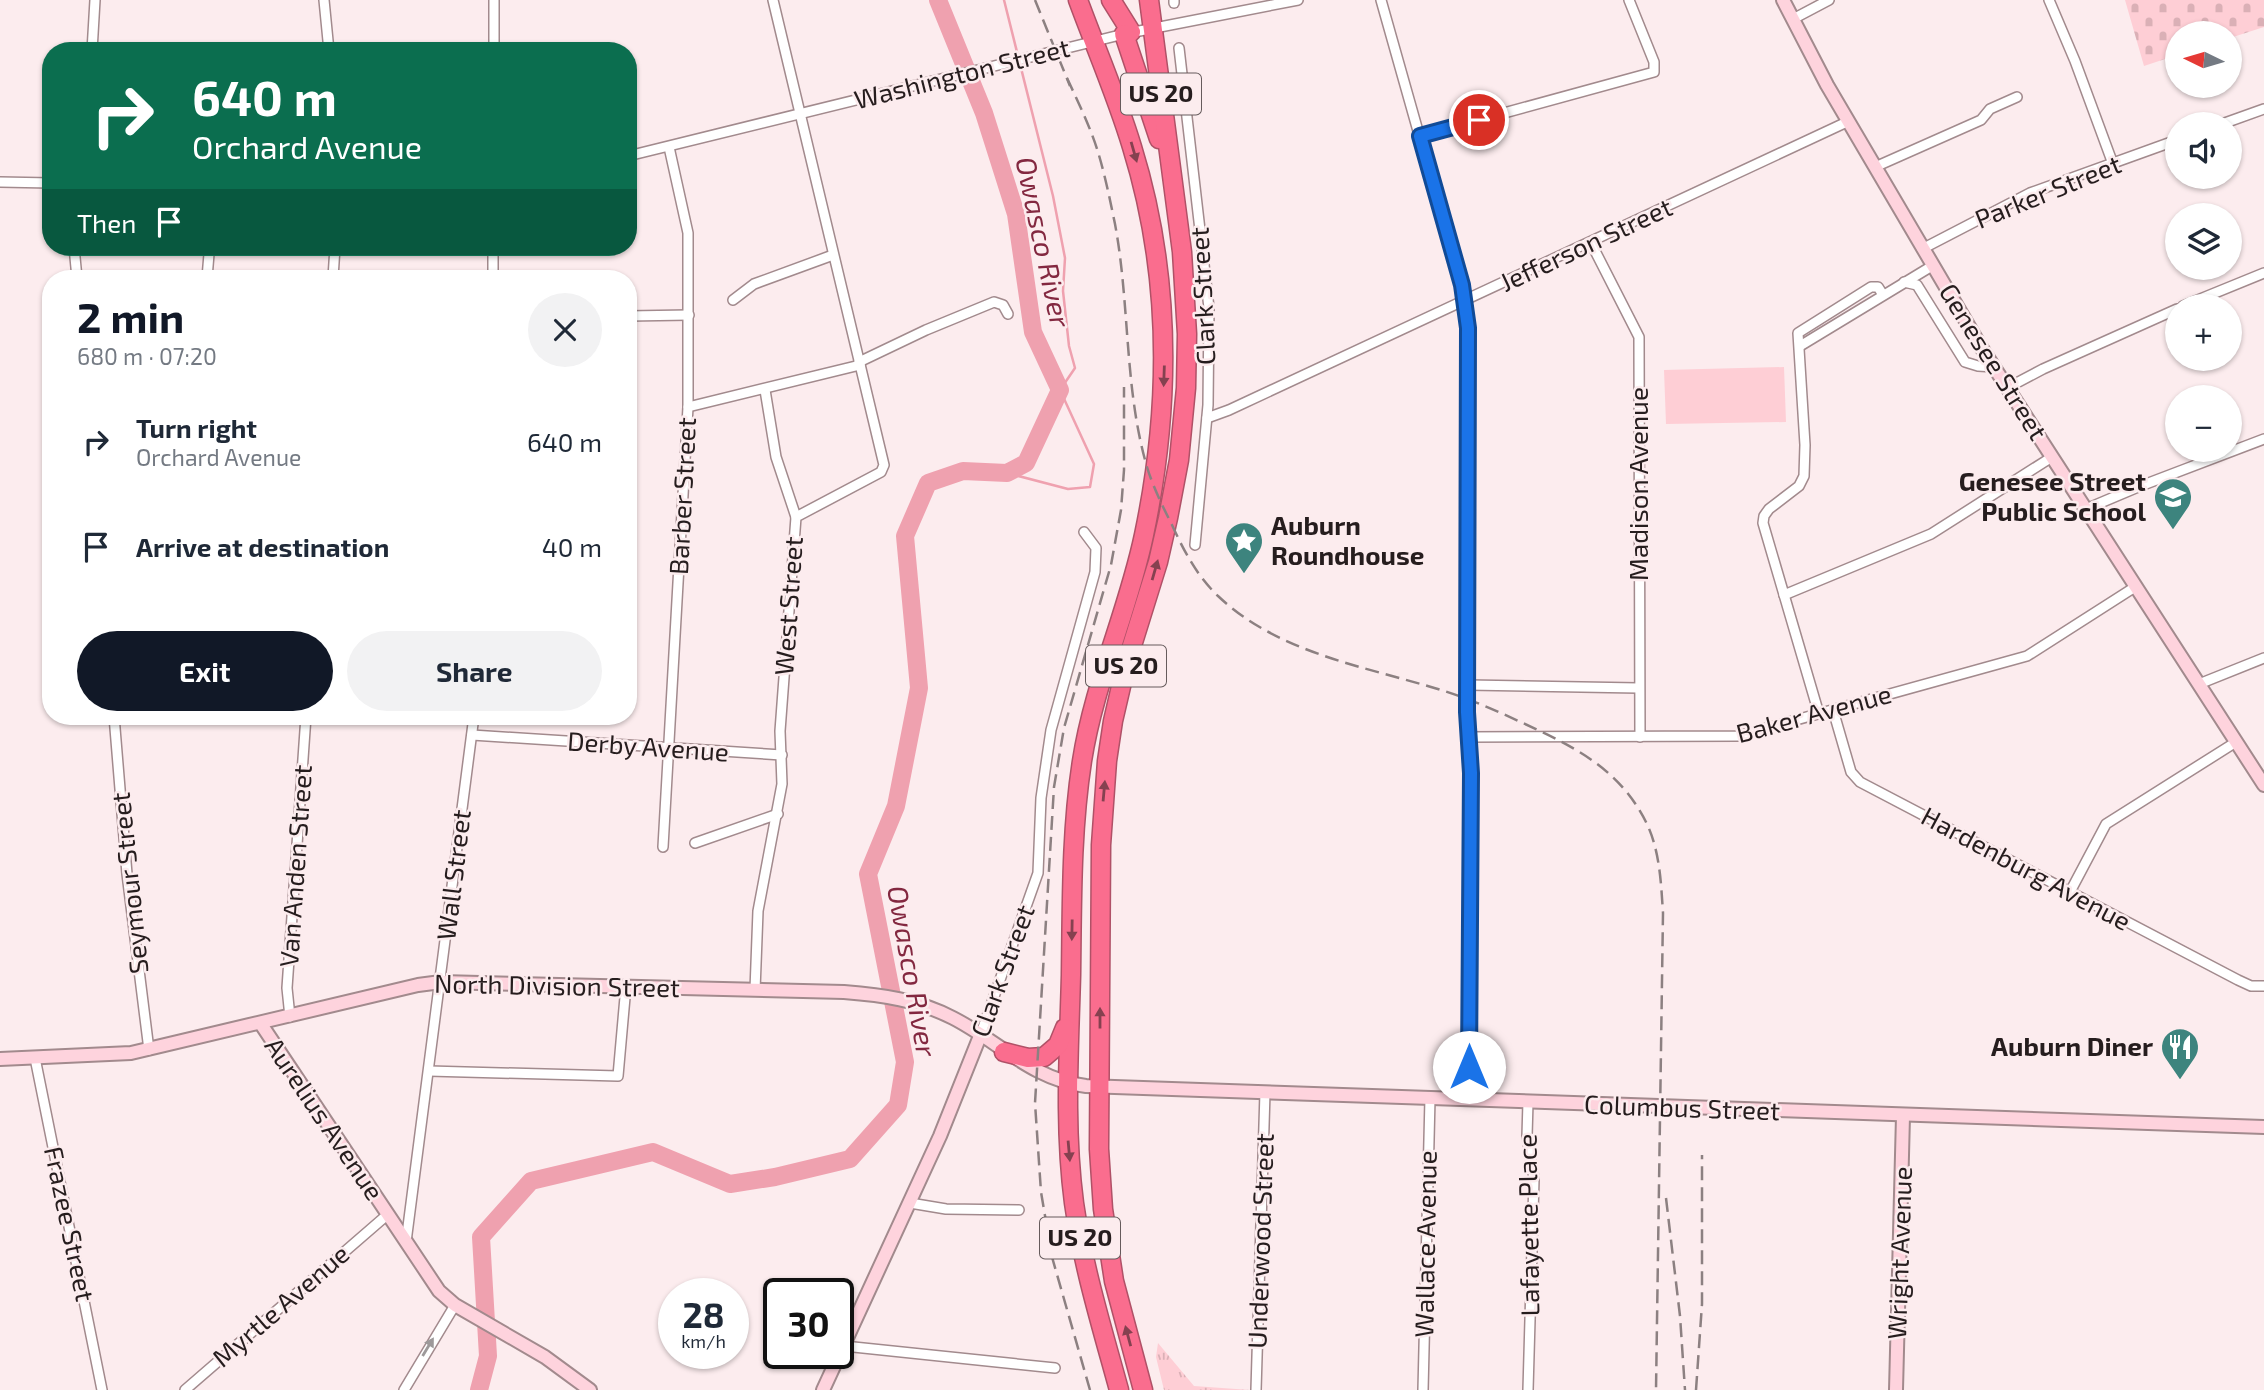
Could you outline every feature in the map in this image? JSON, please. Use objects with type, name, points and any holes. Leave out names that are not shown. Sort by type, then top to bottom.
[{"type":"highway","name":"US 20","points":[[1078,0],[1133,149],[1150,214],[1160,287],[1164,362],[1160,441],[1151,501],[1134,573],[1100,678],[1082,761],[1073,862],[1067,1083],[1069,1146],[1078,1224],[1092,1291],[1119,1390]]},
{"type":"highway","points":[[1111,0],[1128,33],[1160,141],[1169,161]]},
{"type":"highway","name":"US 20","points":[[1143,1390],[1114,1281],[1099,1149],[1101,845],[1107,761],[1126,665],[1158,562],[1168,518],[1179,460],[1186,388],[1186,302],[1182,252],[1149,0]]},
{"type":"highway","points":[[1004,1052],[1037,1059],[1051,1054],[1061,1039],[1070,1008]]},
{"type":"street","points":[[93,42],[95,0]]},
{"type":"street","points":[[324,0],[328,42]]},
{"type":"street","points":[[494,0],[494,42]]},
{"type":"street","name":"West Street","points":[[755,990],[758,911],[782,784],[780,732],[796,517],[881,472],[884,465],[773,0]]},
{"type":"street","name":"Washington Street","points":[[637,154],[1128,33],[1298,0]]},
{"type":"street","points":[[1381,0],[1466,301],[1471,773],[1469,1100]]},
{"type":"street","points":[[1420,136],[1654,72],[1654,62],[1629,0]]},
{"type":"street","name":"Genesee Street","points":[[1783,0],[1875,167],[2007,388],[2264,785]]},
{"type":"street","points":[[1793,19],[1829,0]]},
{"type":"street","points":[[2049,0],[2113,164]]},
{"type":"street","name":"Clark Street","points":[[1179,48],[1209,308],[1206,418],[1195,545]]},
{"type":"street","points":[[1875,167],[1981,120],[1990,109],[2017,97]]},
{"type":"street","points":[[2242,117],[2264,109]]},
{"type":"street","name":"Jefferson Street","points":[[1206,418],[1229,410],[1466,301],[1849,121]]},
{"type":"street","name":"Parker Street","points":[[1923,248],[2019,198],[2165,144]]},
{"type":"street","name":"Barber Street","points":[[663,847],[688,407],[688,233],[668,147]]},
{"type":"street","points":[[0,182],[42,183]]},
{"type":"street","name":"Madison Avenue","points":[[1591,243],[1639,337],[1640,737]]},
{"type":"street","points":[[733,300],[754,284],[833,255]]},
{"type":"street","points":[[1819,714],[1763,523],[1769,509],[1795,490],[1804,476],[1800,346],[1933,266]]},
{"type":"street","points":[[2212,294],[2264,273]]},
{"type":"street","points":[[1904,282],[1917,285],[1965,362],[1978,366],[1994,366]]},
{"type":"street","points":[[688,407],[765,390],[859,364],[926,330],[994,302],[1003,305],[1008,314]]},
{"type":"street","points":[[2007,388],[2165,314]]},
{"type":"street","points":[[637,316],[688,315]]},
{"type":"street","points":[[765,390],[776,457],[796,517]]},
{"type":"street","points":[[2086,509],[2138,486],[2264,439]]},
{"type":"street","points":[[1784,594],[1931,534],[2052,457]]},
{"type":"street","name":"Clark Street","points":[[854,1324],[941,1133],[980,1036],[1038,873],[1040,808],[1051,730],[1095,572],[1096,548],[1084,532]]},
{"type":"street","name":"Baker Avenue","points":[[1469,737],[1730,737],[2026,656],[2135,587]]},
{"type":"street","points":[[2199,684],[2264,657]]},
{"type":"street","points":[[1468,685],[1638,688]]},
{"type":"street","name":"Hardenburg Avenue","points":[[1833,710],[1851,772],[1860,782],[2238,980],[2251,986],[2264,986]]},
{"type":"street","name":"Seymour Street","points":[[115,725],[127,874],[149,1050]]},
{"type":"street","name":"Van Anden Street","points":[[290,1017],[287,988],[305,725]]},
{"type":"street","name":"Wall Street","points":[[406,1242],[473,725]]},
{"type":"street","name":"Derby Avenue","points":[[472,735],[782,755]]},
{"type":"street","points":[[2070,892],[2106,824],[2236,742]]},
{"type":"street","points":[[695,843],[778,814]]},
{"type":"street","name":"North Division Street","points":[[0,1059],[112,1055],[149,1050],[418,985],[441,982],[626,986],[844,992],[907,999],[943,1013],[1042,1074],[1067,1083],[1100,1086]]},
{"type":"street","points":[[429,1071],[618,1076],[626,986]]},
{"type":"street","name":"Aurelius Avenue","points":[[261,1024],[382,1219],[406,1242],[439,1291],[459,1307],[566,1371],[590,1390]]},
{"type":"street","name":"Frazee Street","points":[[35,1058],[102,1390]]},
{"type":"street","name":"Columbus Street","points":[[1100,1086],[2264,1127]]},
{"type":"street","name":"Underwood Street","points":[[1256,1390],[1265,1092]]},
{"type":"street","name":"Wallace Avenue","points":[[1423,1390],[1430,1098]]},
{"type":"street","name":"Lafayette Place","points":[[1528,1102],[1528,1143],[1534,1179],[1528,1390]]},
{"type":"street","name":"Wright Avenue","points":[[1896,1390],[1903,1116]]},
{"type":"street","points":[[910,1203],[946,1209],[1018,1210]]},
{"type":"street","name":"Myrtle Avenue","points":[[185,1390],[382,1219]]},
{"type":"street","points":[[404,1390],[459,1307]]},
{"type":"street","points":[[854,1347],[1055,1368]]},
{"type":"street","name":"Clark Street","points":[[823,1390],[833,1369]]},
{"type":"green space","points":[[2125,0],[2264,0],[2264,27],[2242,34],[2242,21],[2165,21],[2165,59],[2144,66]]},
{"type":"green space","points":[[1784,367],[1786,422],[1666,424],[1664,370]]},
{"type":"green space","points":[[1158,1343],[1194,1386],[1250,1390],[1164,1390],[1156,1357]]},
{"type":"waterway","name":"Owasco River","points":[[479,1390],[488,1356],[481,1237],[531,1181],[653,1152],[730,1184],[775,1177],[850,1159],[898,1105],[905,1062],[868,874],[896,806],[919,688],[905,536],[928,483],[963,471],[1007,473],[1026,463],[1060,390],[1033,332],[1016,214],[984,113],[938,0]]},
{"type":"waterway","points":[[1004,0],[1053,196],[1065,258],[1063,291],[1069,346],[1075,368],[1060,390],[1094,464],[1090,487],[1068,489],[1007,473]]},
{"type":"railway","points":[[1035,0],[1070,86]]},
{"type":"railway","points":[[1067,78],[1098,152],[1115,224],[1134,407],[1147,467],[1181,544],[1204,580],[1241,615],[1291,643],[1346,663],[1460,696],[1559,740],[1589,758],[1616,780],[1638,807],[1647,824],[1657,857],[1663,913],[1656,1390]]},
{"type":"railway","points":[[1090,1390],[1052,1257],[1041,1192],[1035,1103],[1054,787],[1064,728],[1111,565],[1121,510],[1124,387]]},
{"type":"railway","points":[[1696,1390],[1702,1304],[1702,1155]]},
{"type":"railway","points":[[1666,1198],[1680,1316],[1685,1390]]},
{"type":"place","name":"Genesee Street Public School","points":[[2173,531]]},
{"type":"place","name":"Auburn Roundhouse","points":[[1244,575]]},
{"type":"place","name":"Auburn Diner","points":[[2180,1081]]},
{"type":"route","points":[[1469,1067],[1471,773],[1467,712],[1468,328],[1466,301],[1420,136],[1479,120]]}]
